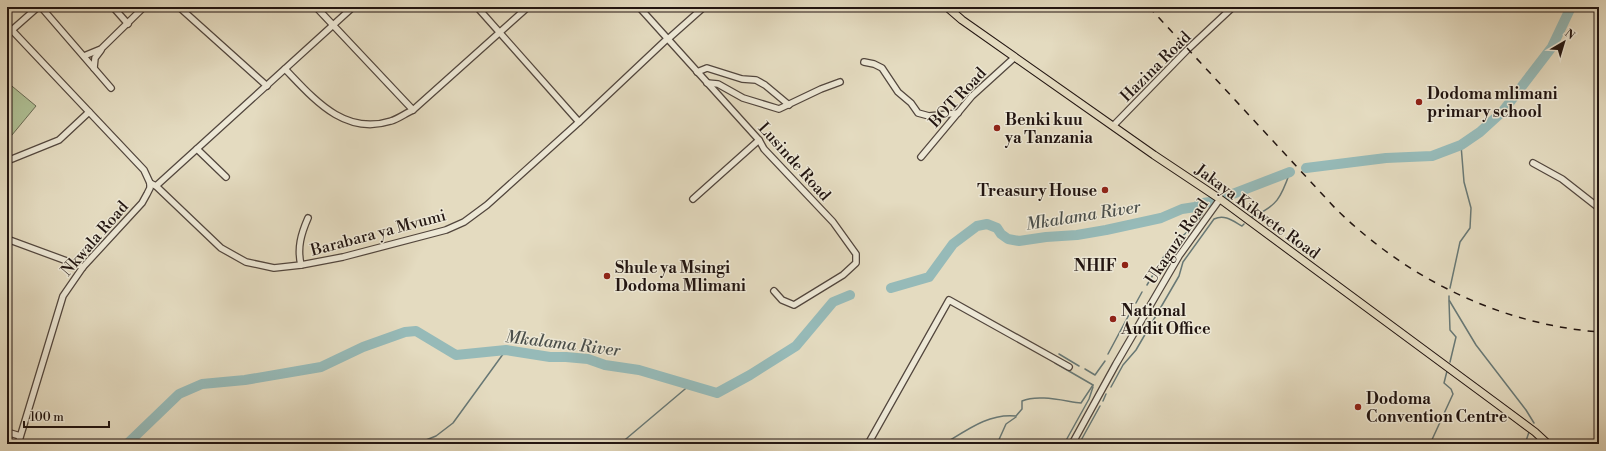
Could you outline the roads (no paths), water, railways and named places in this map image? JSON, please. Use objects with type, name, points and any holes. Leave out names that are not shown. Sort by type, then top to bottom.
[{"type":"main road","name":"Jakaya Kikwete Road","points":[[947,7],[962,20],[1220,199],[1535,432],[1548,444]]},
{"type":"street","points":[[12,30],[40,7],[111,88]]},
{"type":"street","points":[[113,7],[128,24]]},
{"type":"street","points":[[94,68],[95,58],[101,49],[144,7]]},
{"type":"street","points":[[179,7],[267,86]]},
{"type":"street","points":[[316,7],[413,110]]},
{"type":"street","name":"Nkwala Road","points":[[18,444],[58,310],[68,287],[83,267],[142,203],[152,186],[197,149],[353,7]]},
{"type":"street","points":[[477,7],[579,122]]},
{"type":"street","points":[[285,69],[327,110],[341,119],[353,123],[376,124],[392,121],[413,110],[528,7]]},
{"type":"street","name":"Lusinde Road","points":[[638,7],[759,140],[764,149],[833,222],[856,254],[856,263],[843,275],[794,305],[782,300],[774,291]]},
{"type":"street","name":"Barabara ya Mvumi","points":[[7,25],[144,170],[152,186],[221,248],[246,262],[274,268],[301,265],[343,257],[446,230],[464,222],[486,205],[579,122],[704,7]]},
{"type":"street","name":"Hazina Road","points":[[1113,126],[1233,7]]},
{"type":"street","points":[[84,56],[101,49]]},
{"type":"street","name":"BOT Road","points":[[920,156],[958,114],[972,96],[1016,57]]},
{"type":"street","points":[[864,62],[874,64],[882,68],[898,92],[911,104],[918,114],[929,116],[958,114]]},
{"type":"street","points":[[697,72],[707,68],[742,79],[756,80],[765,85],[789,105]]},
{"type":"street","points":[[707,83],[718,84],[735,95],[775,109],[779,109],[821,89],[840,82]]},
{"type":"street","points":[[7,161],[59,140],[89,112]]},
{"type":"street","points":[[693,199],[759,140]]},
{"type":"street","points":[[197,149],[226,177]]},
{"type":"street","points":[[1533,163],[1562,179],[1599,208]]},
{"type":"street","name":"Ukaguzi Road","points":[[1072,444],[1116,364],[1179,256],[1220,199]]},
{"type":"street","points":[[301,265],[298,254],[299,245],[301,235],[308,218]]},
{"type":"street","points":[[7,239],[83,267]]},
{"type":"street","points":[[868,444],[949,300],[1069,367]]},
{"type":"street","points":[[7,432],[20,436]]},
{"type":"waterway","name":"Mkalama River","points":[[1306,168],[1386,158],[1432,156],[1461,145],[1480,132],[1503,111],[1552,47],[1571,7]]},
{"type":"waterway","points":[[1450,288],[1460,242],[1470,228],[1471,208],[1464,182],[1461,145]]},
{"type":"waterway","points":[[1252,217],[1273,205],[1281,195],[1290,172]]},
{"type":"waterway","name":"Mkalama River","points":[[1225,197],[1290,172]]},
{"type":"waterway","name":"Mkalama River","points":[[891,288],[929,277],[953,244],[977,226],[987,224],[997,228],[1001,234],[1008,239],[1019,241],[1046,237],[1077,235],[1106,230],[1161,218],[1182,209],[1195,207],[1203,203],[1210,202]]},
{"type":"waterway","points":[[1171,246],[1194,226],[1203,213],[1203,203]]},
{"type":"waterway","points":[[1111,387],[1123,365],[1136,350],[1179,276],[1183,262],[1214,219],[1222,217],[1232,220],[1242,226],[1244,224]]},
{"type":"waterway","points":[[1147,285],[1167,251]]},
{"type":"waterway","points":[[1136,303],[1142,292]]},
{"type":"waterway","name":"Mkalama River","points":[[127,444],[179,394],[202,384],[245,380],[321,367],[363,347],[405,332],[416,331],[456,355],[506,350],[550,357],[588,359],[605,365],[639,370],[717,393],[750,375],[796,346],[833,302],[850,295]]},
{"type":"waterway","points":[[1449,296],[1449,300],[1476,345],[1526,410],[1534,423]]},
{"type":"waterway","points":[[1449,301],[1450,330],[1456,337],[1450,362]]},
{"type":"waterway","points":[[1108,354],[1131,311]]},
{"type":"waterway","points":[[421,444],[436,436],[453,423],[506,350]]},
{"type":"waterway","points":[[1059,354],[1079,366]]},
{"type":"waterway","points":[[1085,369],[1095,375],[1105,361]]},
{"type":"waterway","points":[[1055,363],[1093,385]]},
{"type":"waterway","points":[[1430,444],[1453,394],[1451,389],[1444,383],[1447,371]]},
{"type":"waterway","points":[[620,444],[691,384]]},
{"type":"waterway","points":[[944,444],[970,428],[987,420],[997,417],[1016,416],[1022,409],[1022,401],[1028,399],[1043,398],[1081,403],[1093,385]]},
{"type":"waterway","points":[[1064,444],[1089,399],[1093,387]]},
{"type":"waterway","points":[[1103,401],[1106,394]]},
{"type":"waterway","points":[[1079,444],[1100,406]]},
{"type":"waterway","points":[[997,444],[1006,424],[1016,417]]},
{"type":"waterway","points":[[1525,444],[1529,432]]},
{"type":"railway","points":[[1149,7],[1335,208],[1392,256],[1423,276],[1490,308],[1526,319],[1562,327],[1599,332]]},
{"type":"place","name":"Dodoma mlimani primary school","points":[[1419,102]]},
{"type":"place","name":"Benki kuu ya Tanzania","points":[[997,128]]},
{"type":"place","name":"Treasury House","points":[[1105,190]]},
{"type":"place","name":"NHIF","points":[[1125,265]]},
{"type":"place","name":"Shule ya Msingi Dodoma Mlimani","points":[[607,276]]},
{"type":"place","name":"National Audit Office","points":[[1113,319]]},
{"type":"place","name":"Dodoma Convention Centre","points":[[1358,407]]}]
